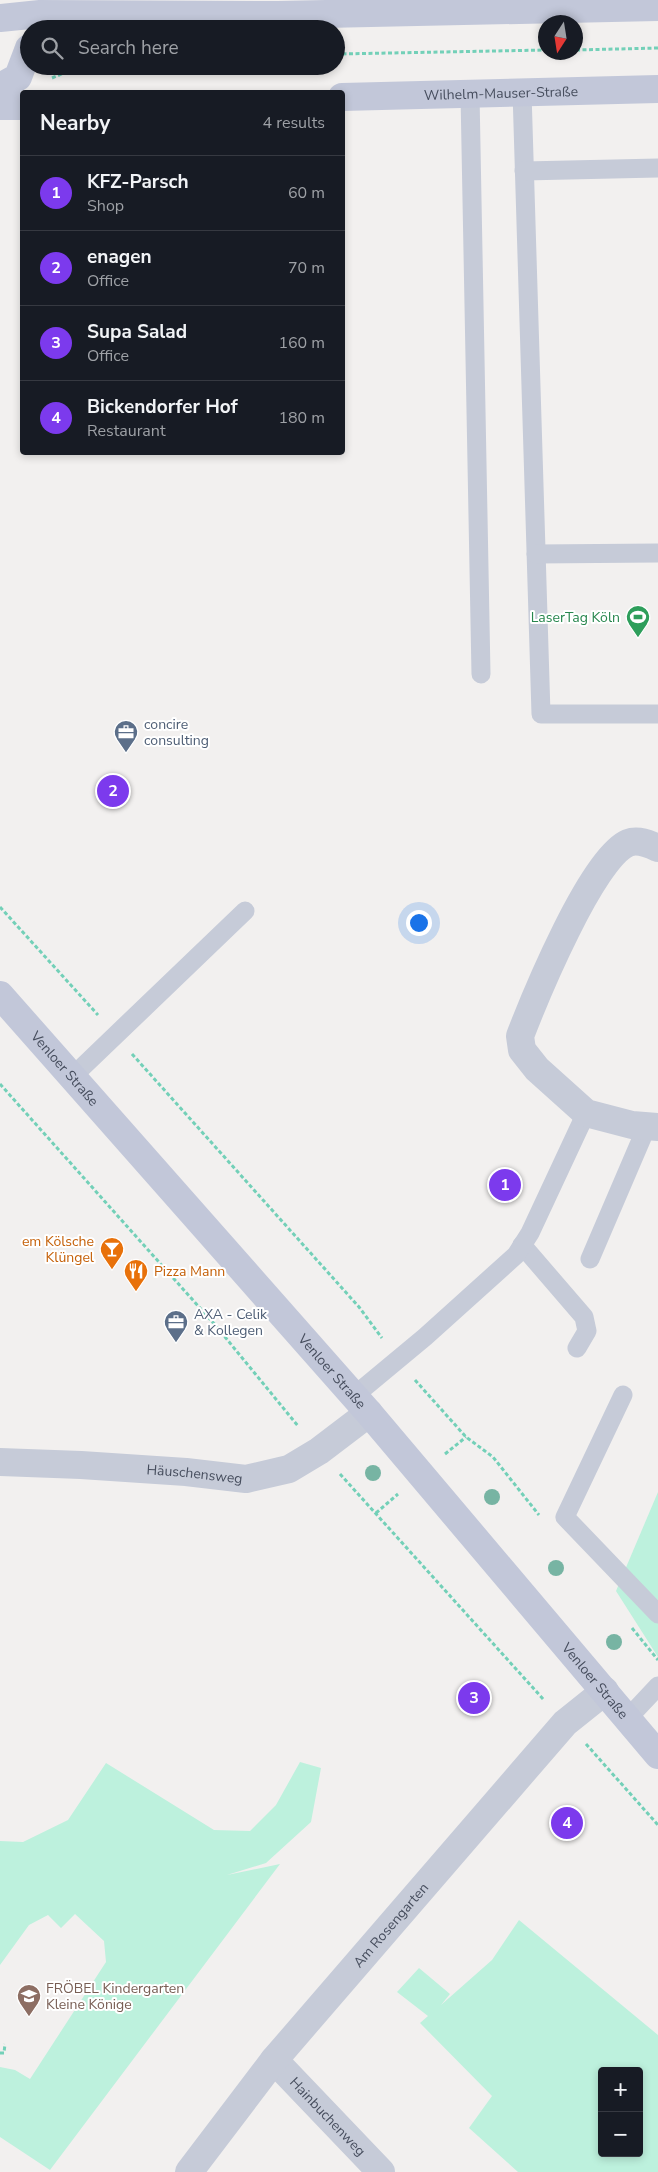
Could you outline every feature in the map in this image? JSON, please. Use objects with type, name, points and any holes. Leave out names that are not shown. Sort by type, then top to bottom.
[{"type":"street","points":[[0,18],[110,7],[615,4],[658,7]]},
{"type":"street","points":[[0,87],[18,77],[20,72]]},
{"type":"street","name":"Wilhelm-Mauser-Straße","points":[[345,97],[658,89]]},
{"type":"street","points":[[0,106],[20,106]]},
{"type":"street","points":[[653,1127],[586,1114],[537,1069],[522,1050],[520,1036],[562,936],[598,876],[617,850],[629,842],[642,842],[658,848]]},
{"type":"street","name":"Venloer Straße","points":[[0,995],[361,1404],[605,1690],[658,1755]]},
{"type":"street","name":"Häuschensweg","points":[[0,1462],[81,1464],[246,1479],[289,1469],[319,1451],[361,1404]]},
{"type":"street","name":"Am Rosengarten","points":[[189,2172],[274,2060],[565,1723],[605,1690]]},
{"type":"street","name":"Hainbuchenweg","points":[[274,2060],[381,2172]]},
{"type":"lane","points":[[522,92],[541,714],[658,714]]},
{"type":"lane","points":[[470,94],[482,674]]},
{"type":"lane","points":[[524,171],[658,168]]},
{"type":"lane","points":[[536,554],[658,553]]},
{"type":"lane","points":[[72,1077],[117,1036],[245,911]]},
{"type":"lane","points":[[361,1404],[398,1360],[516,1255],[530,1233],[586,1114]]},
{"type":"lane","points":[[590,1259],[653,1127]]},
{"type":"lane","points":[[522,1245],[584,1318],[587,1331],[577,1348]]},
{"type":"lane","points":[[623,1395],[566,1517],[658,1614]]},
{"type":"lane","points":[[628,1718],[658,1686]]},
{"type":"path","points":[[583,50],[658,48]]},
{"type":"path","points":[[345,54],[538,50]]},
{"type":"path","points":[[0,907],[359,1308],[398,1360],[466,1437],[493,1457],[542,1518]]},
{"type":"path","points":[[442,1457],[466,1437]]},
{"type":"path","points":[[376,1513],[400,1492]]},
{"type":"path","points":[[627,1623],[658,1661]]},
{"type":"path","points":[[0,2053],[4,2053],[4,2044]]},
{"type":"green space","points":[[658,1492],[658,1657],[616,1591]]},
{"type":"green space","points":[[300,1762],[321,1768],[311,1822],[266,1863],[227,1875],[280,1864],[50,2170],[0,2137],[0,2067],[15,2070],[30,2079],[106,1962],[104,1941],[75,1914],[61,1928],[48,1915],[29,1925],[0,1965],[0,1841],[23,1842],[68,1820],[106,1763],[214,1830],[250,1831],[276,1805]]},
{"type":"green space","points":[[519,1920],[658,2035],[658,2172],[518,2172],[469,2128],[492,2096],[420,2023],[428,2016],[397,1992],[419,1968],[450,1994],[441,2005],[492,1960]]},
{"type":"place","name":"LaserTag Köln","points":[[638,638]]},
{"type":"place","name":"concire consulting","points":[[126,753]]},
{"type":"place","name":"enagen","points":[[113,791]]},
{"type":"place","name":"KFZ-Parsch","points":[[505,1185]]},
{"type":"place","name":"em Kölsche Klüngel","points":[[112,1270]]},
{"type":"place","name":"Pizza Mann","points":[[136,1292]]},
{"type":"place","name":"AXA - Celik & Kollegen","points":[[176,1343]]},
{"type":"place","name":"Supa Salad","points":[[474,1698]]},
{"type":"place","name":"Bickendorfer Hof","points":[[567,1823]]},
{"type":"place","name":"FRÖBEL Kindergarten Kleine Könige","points":[[29,2017]]}]
